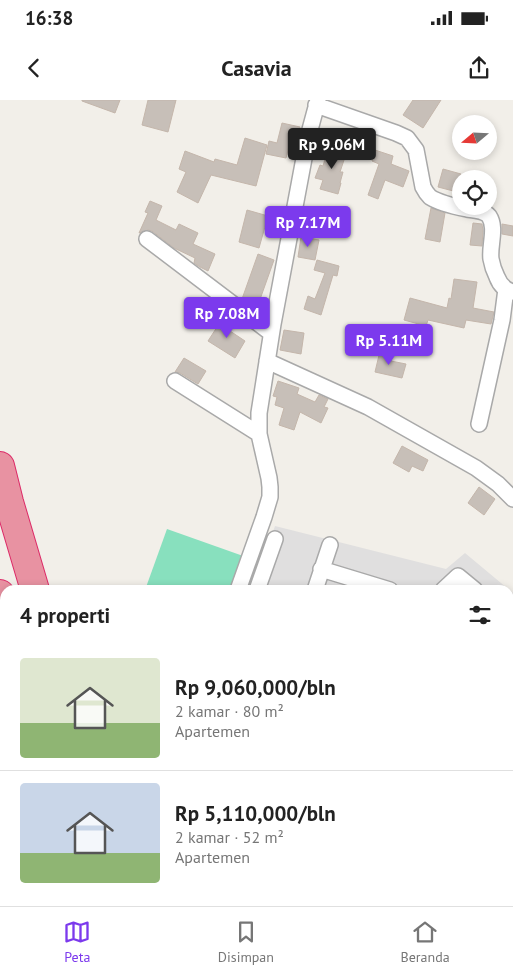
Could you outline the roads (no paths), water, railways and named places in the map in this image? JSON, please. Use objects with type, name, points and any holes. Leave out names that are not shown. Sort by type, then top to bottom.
[{"type":"highway","points":[[0,466],[33,585]]},
{"type":"street","points":[[240,585],[270,498],[269,478],[259,434],[259,413],[271,333],[308,137],[317,102],[407,138],[416,150],[422,181],[426,193],[430,197],[488,215],[492,230],[491,250],[493,268],[498,282],[509,291],[479,424]]},
{"type":"street","points":[[147,239],[271,333]]},
{"type":"street","points":[[267,362],[368,407],[476,468],[498,484],[513,499]]},
{"type":"street","points":[[175,381],[259,434]]},
{"type":"street","points":[[259,585],[274,539]]},
{"type":"street","points":[[316,585],[330,545]]},
{"type":"street","points":[[321,569],[374,585]]},
{"type":"street","points":[[448,585],[458,576],[469,585]]}]
